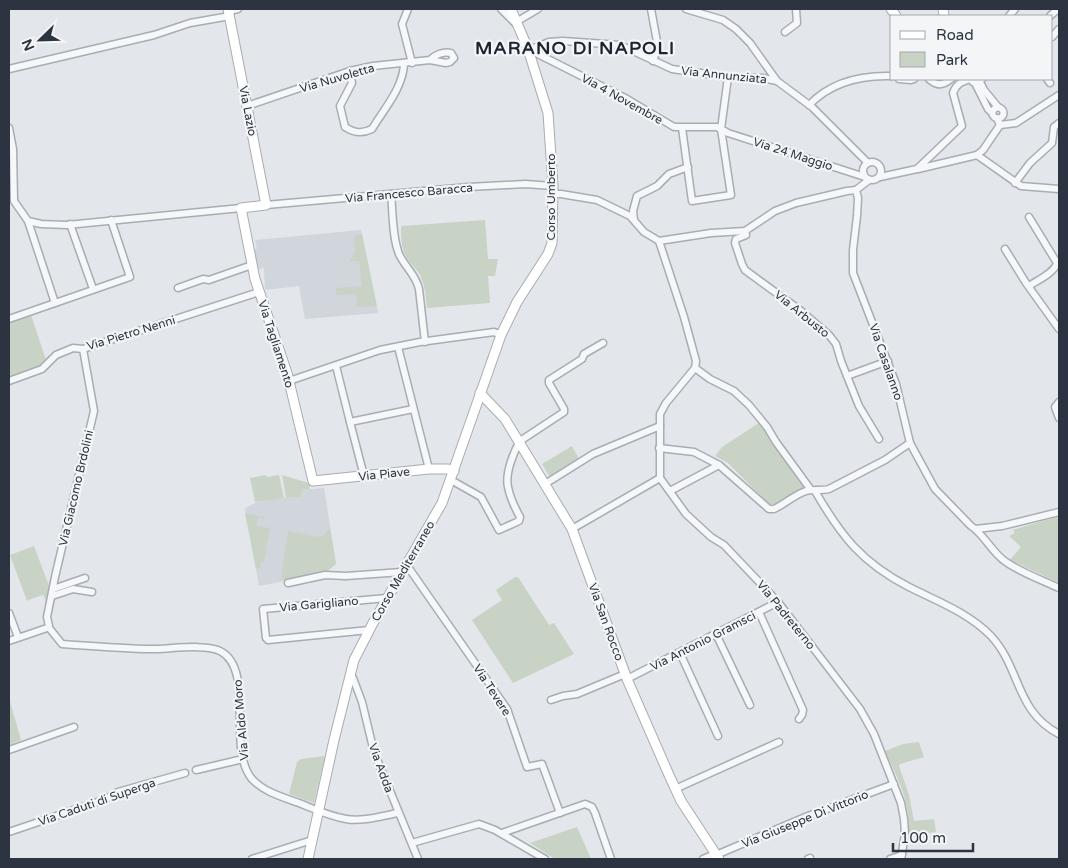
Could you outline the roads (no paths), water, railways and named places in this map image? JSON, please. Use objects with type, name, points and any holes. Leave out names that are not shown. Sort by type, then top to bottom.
[{"type":"main road","name":"Corso Umberto","points":[[501,335],[518,302],[548,254],[552,243],[553,227],[553,190],[548,113],[528,49],[511,9]]},
{"type":"main road","name":"Via Lazio","points":[[231,11],[266,205]]},
{"type":"main road","points":[[240,208],[266,205]]},
{"type":"main road","name":"Via Tagliamento","points":[[240,208],[259,292],[289,381],[313,481]]},
{"type":"main road","name":"Corso Mediterraneo","points":[[308,859],[354,660],[369,630],[438,510],[453,476],[501,335]]},
{"type":"main road","name":"Via San Rocco","points":[[480,393],[505,419],[572,530],[626,677],[675,789],[716,856]]},
{"type":"main road","name":"Via Piave","points":[[313,481],[429,469],[448,469],[453,476]]},
{"type":"street","points":[[408,9],[402,24],[412,63]]},
{"type":"street","points":[[501,9],[518,25],[538,9]]},
{"type":"street","points":[[650,9],[658,47],[653,61]]},
{"type":"street","points":[[686,9],[728,22],[750,43],[777,81],[809,105],[868,163]]},
{"type":"street","points":[[785,32],[798,23],[796,9]]},
{"type":"street","name":"Via Lazio","points":[[9,69],[154,35],[231,11]]},
{"type":"street","name":"Via Annunziata","points":[[528,49],[537,48],[549,42],[563,41],[620,45],[626,46],[672,69],[728,77],[763,78],[777,81]]},
{"type":"street","name":"Via 4 Novembre","points":[[528,49],[627,99],[674,127],[717,127],[721,129]]},
{"type":"street","name":"Via Nuvoletta","points":[[247,106],[373,66],[430,60]]},
{"type":"street","points":[[350,72],[352,83],[342,99],[340,109],[345,127],[356,133],[365,133],[372,129],[398,88],[404,72],[404,64]]},
{"type":"street","points":[[809,105],[816,97],[827,90],[860,77],[890,76]]},
{"type":"street","points":[[682,128],[692,201],[731,195],[721,129],[728,77]]},
{"type":"street","points":[[930,80],[938,85],[949,80]]},
{"type":"street","points":[[917,169],[962,126],[953,93],[955,88],[967,80]]},
{"type":"street","points":[[979,81],[998,107],[993,109],[994,116]]},
{"type":"street","points":[[979,81],[985,104],[1000,125]]},
{"type":"street","points":[[867,178],[875,180],[880,177],[977,155],[1000,125],[1016,122],[1059,96]]},
{"type":"street","points":[[1015,183],[1030,163],[1052,143],[1054,127],[1059,123]]},
{"type":"street","points":[[9,128],[13,149],[11,182],[14,201],[28,220],[55,303]]},
{"type":"street","name":"Via 24 Maggio","points":[[721,129],[728,133],[867,178]]},
{"type":"street","points":[[977,155],[1015,183],[1024,187],[1059,189]]},
{"type":"street","points":[[867,178],[864,168],[868,163],[874,162],[879,165],[882,171],[880,177]]},
{"type":"street","points":[[634,222],[633,211],[637,196],[657,186],[669,174],[688,167]]},
{"type":"street","points":[[572,530],[660,478],[660,414],[666,403],[695,368],[696,361],[684,317],[660,241],[745,230],[775,211],[791,205],[856,190],[867,178]]},
{"type":"street","name":"Via Francesco Baracca","points":[[266,205],[525,184],[553,190],[561,194],[597,200],[630,216],[644,232],[660,241]]},
{"type":"street","name":"Via Casalanno","points":[[856,190],[858,198],[853,250],[853,273],[896,384],[910,443],[935,489],[976,529],[992,551],[1006,562],[1059,588]]},
{"type":"street","points":[[391,194],[397,248],[400,257],[417,281],[425,342]]},
{"type":"street","points":[[28,220],[41,224],[70,224],[240,208]]},
{"type":"street","points":[[1029,217],[1058,263],[1052,270],[1029,286]]},
{"type":"street","points":[[9,320],[130,277],[111,220]]},
{"type":"street","points":[[70,224],[92,289]]},
{"type":"street","name":"Via Arbusto","points":[[745,230],[746,235],[736,239],[745,270],[801,311],[829,335],[836,344],[860,406],[879,439]]},
{"type":"street","points":[[1005,249],[1059,329]]},
{"type":"street","points":[[178,288],[203,279],[209,280],[252,265]]},
{"type":"street","name":"Via Pietro Nenni","points":[[9,381],[42,369],[56,355],[73,348],[83,349],[259,292]]},
{"type":"street","points":[[289,381],[380,350],[494,332],[501,335]]},
{"type":"street","points":[[453,476],[481,497],[499,530],[519,521],[520,517],[507,485],[513,458],[520,442],[564,412],[549,383],[550,380],[582,359],[584,354],[603,343]]},
{"type":"street","points":[[398,347],[429,469]]},
{"type":"street","name":"Via Giacomo Brdolini","points":[[49,628],[47,617],[94,411],[83,349]]},
{"type":"street","points":[[847,376],[888,361]]},
{"type":"street","points":[[336,366],[364,476]]},
{"type":"street","points":[[695,368],[710,379],[734,391],[748,405],[767,427],[776,442],[813,490],[849,544],[861,555],[907,586],[976,623],[989,635],[1000,648],[1028,707],[1047,726],[1059,734]]},
{"type":"street","points":[[1059,402],[1055,407],[1059,418]]},
{"type":"street","points":[[350,422],[413,408]]},
{"type":"street","points":[[545,484],[593,454],[660,426]]},
{"type":"street","points":[[659,448],[694,452],[719,465],[769,509],[779,507],[804,492],[829,489],[885,460],[910,443]]},
{"type":"street","points":[[670,491],[719,465]]},
{"type":"street","name":"Via Padreterno","points":[[660,478],[686,514],[711,538],[724,545],[778,602],[860,709],[874,734],[894,784],[904,819],[905,834],[902,857]]},
{"type":"street","points":[[976,529],[1002,526],[1059,512]]},
{"type":"street","points":[[288,583],[324,575],[346,576],[404,568]]},
{"type":"street","name":"Via Tevere","points":[[404,568],[507,709],[527,767],[542,764],[560,813]]},
{"type":"street","points":[[52,593],[85,578]]},
{"type":"street","points":[[52,593],[73,589],[92,592]]},
{"type":"street","name":"Via Garigliano","points":[[369,630],[268,640],[266,638],[264,609],[387,598]]},
{"type":"street","name":"Via Antonio Gramsci","points":[[551,700],[577,694],[626,677],[680,653],[778,602]]},
{"type":"street","points":[[759,612],[803,710],[799,718]]},
{"type":"street","points":[[9,613],[18,638]]},
{"type":"street","points":[[9,641],[49,628]]},
{"type":"street","name":"Via Aldo Moro","points":[[49,628],[58,642],[62,644],[146,649],[203,647],[220,650],[232,660],[238,676],[243,759],[246,769],[252,778],[263,788],[318,811],[346,819],[355,820],[398,813]]},
{"type":"street","points":[[716,634],[750,705]]},
{"type":"street","points":[[680,653],[718,736]]},
{"type":"street","name":"Via Adda","points":[[350,675],[353,678],[362,702],[374,752],[418,859]]},
{"type":"street","points":[[9,750],[74,727]]},
{"type":"street","points":[[675,789],[779,742]]},
{"type":"street","points":[[196,770],[243,759]]},
{"type":"street","name":"Via Caduti di Superga","points":[[9,832],[106,799],[118,792],[185,773]]},
{"type":"street","name":"Via Giuseppe Di Vittorio","points":[[703,859],[716,856],[808,816],[894,784]]},
{"type":"street","points":[[502,833],[585,804],[592,807],[595,812],[611,859]]},
{"type":"street","points":[[412,842],[479,824],[502,833],[545,859]]},
{"type":"street","points":[[252,859],[312,840]]},
{"type":"street","points":[[890,859],[902,857]]},
{"type":"district","name":"MARANO DI NAPOLI","points":[[575,48]]}]
